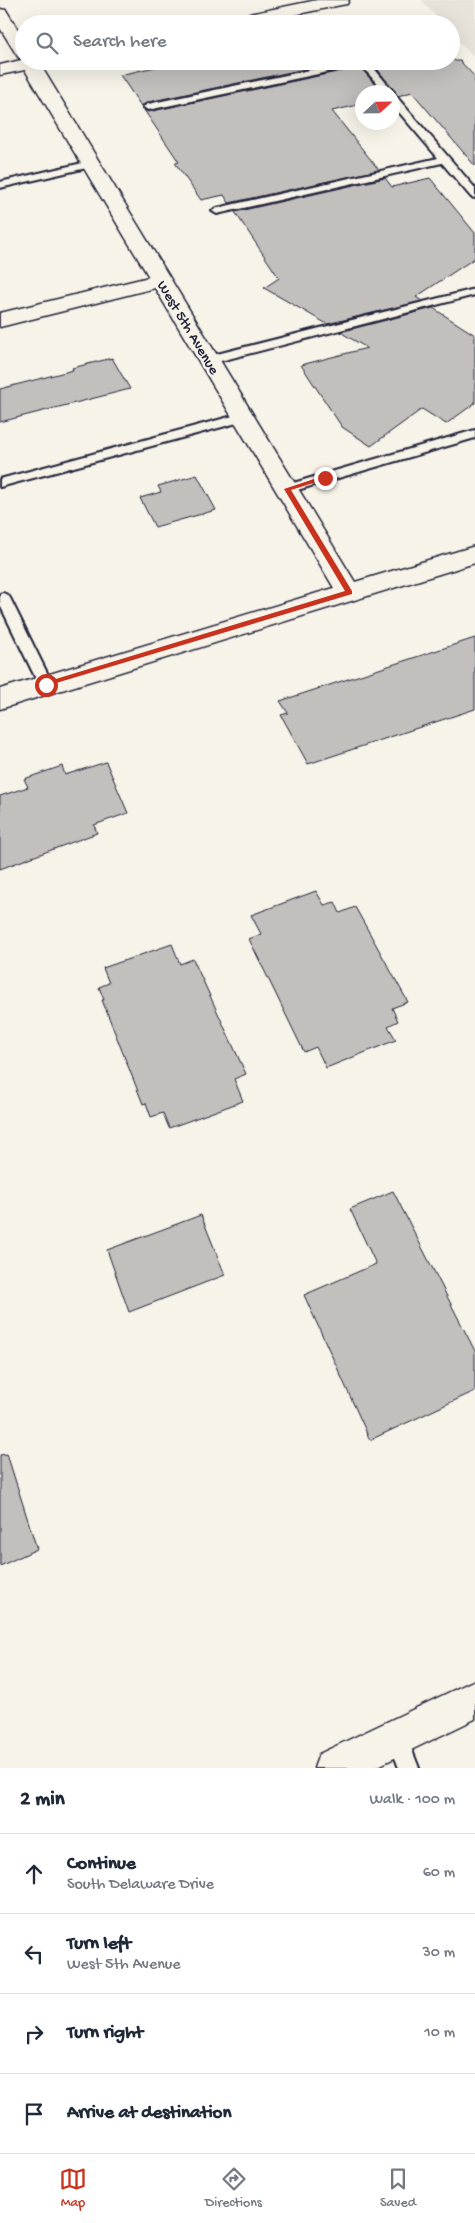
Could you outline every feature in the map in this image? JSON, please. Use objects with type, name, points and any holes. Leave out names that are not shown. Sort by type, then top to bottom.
[{"type":"street","points":[[268,15],[341,0]]},
{"type":"street","name":"West 5th Avenue","points":[[0,14],[15,36]]},
{"type":"street","points":[[0,70],[15,65]]},
{"type":"street","name":"West 5th Avenue","points":[[37,70],[160,280],[349,593]]},
{"type":"street","points":[[0,320],[160,280]]},
{"type":"street","points":[[0,699],[475,554]]},
{"type":"street","points":[[333,1768],[403,1752],[475,1699]]},
{"type":"lane","points":[[148,107],[321,70]]},
{"type":"lane","points":[[371,70],[383,85]]},
{"type":"lane","points":[[400,106],[475,195]]},
{"type":"lane","points":[[217,211],[444,158]]},
{"type":"lane","points":[[0,185],[91,164]]},
{"type":"lane","points":[[209,360],[475,292]]},
{"type":"lane","points":[[0,483],[244,417]]},
{"type":"lane","points":[[287,489],[475,434]]},
{"type":"lane","points":[[0,599],[3,598],[46,685]]},
{"type":"shaded area","points":[[421,0],[475,0],[475,59],[460,43],[460,15],[435,15]]},
{"type":"building","points":[[460,61],[475,77],[475,166],[412,92],[400,95],[400,85],[390,85],[378,70],[460,70]]},
{"type":"building","points":[[142,70],[300,70],[148,102],[141,106],[120,75]]},
{"type":"building","points":[[346,70],[363,70],[376,85],[355,85],[355,106],[332,111],[379,170],[229,203],[224,195],[201,200],[175,163],[179,162],[144,110],[148,112]]},
{"type":"building","points":[[385,178],[392,187],[430,178],[475,233],[475,258],[416,297],[422,301],[327,324],[264,288],[279,278],[235,212]]},
{"type":"building","points":[[433,308],[475,335],[475,403],[446,424],[422,409],[371,446],[342,427],[301,365],[367,348],[340,332]]},
{"type":"building","points":[[112,358],[130,389],[0,422],[0,389]]},
{"type":"building","points":[[197,475],[216,510],[155,527],[140,498],[161,492],[158,486]]},
{"type":"building","points":[[475,638],[475,709],[308,764],[281,715],[288,713],[280,701]]},
{"type":"building","points":[[106,762],[128,813],[94,825],[97,833],[0,869],[0,796],[28,787],[24,779],[62,766],[65,775]]},
{"type":"building","points":[[316,891],[324,905],[335,902],[340,913],[355,907],[408,1002],[392,1008],[398,1021],[388,1026],[396,1040],[326,1068],[316,1047],[304,1052],[249,939],[261,934],[251,915]]},
{"type":"building","points":[[172,944],[180,964],[193,959],[246,1074],[234,1079],[243,1101],[169,1128],[163,1113],[151,1117],[146,1103],[143,1104],[102,1000],[104,1000],[99,987],[109,983],[103,968]]},
{"type":"building","points":[[393,1191],[475,1351],[475,1391],[370,1440],[304,1295],[376,1264],[350,1209]]},
{"type":"building","points":[[201,1215],[225,1275],[129,1312],[107,1250]]},
{"type":"building","points":[[7,1454],[37,1549],[0,1566],[0,1455]]},
{"type":"route","points":[[46,685],[349,593],[287,489],[325,478]]}]
